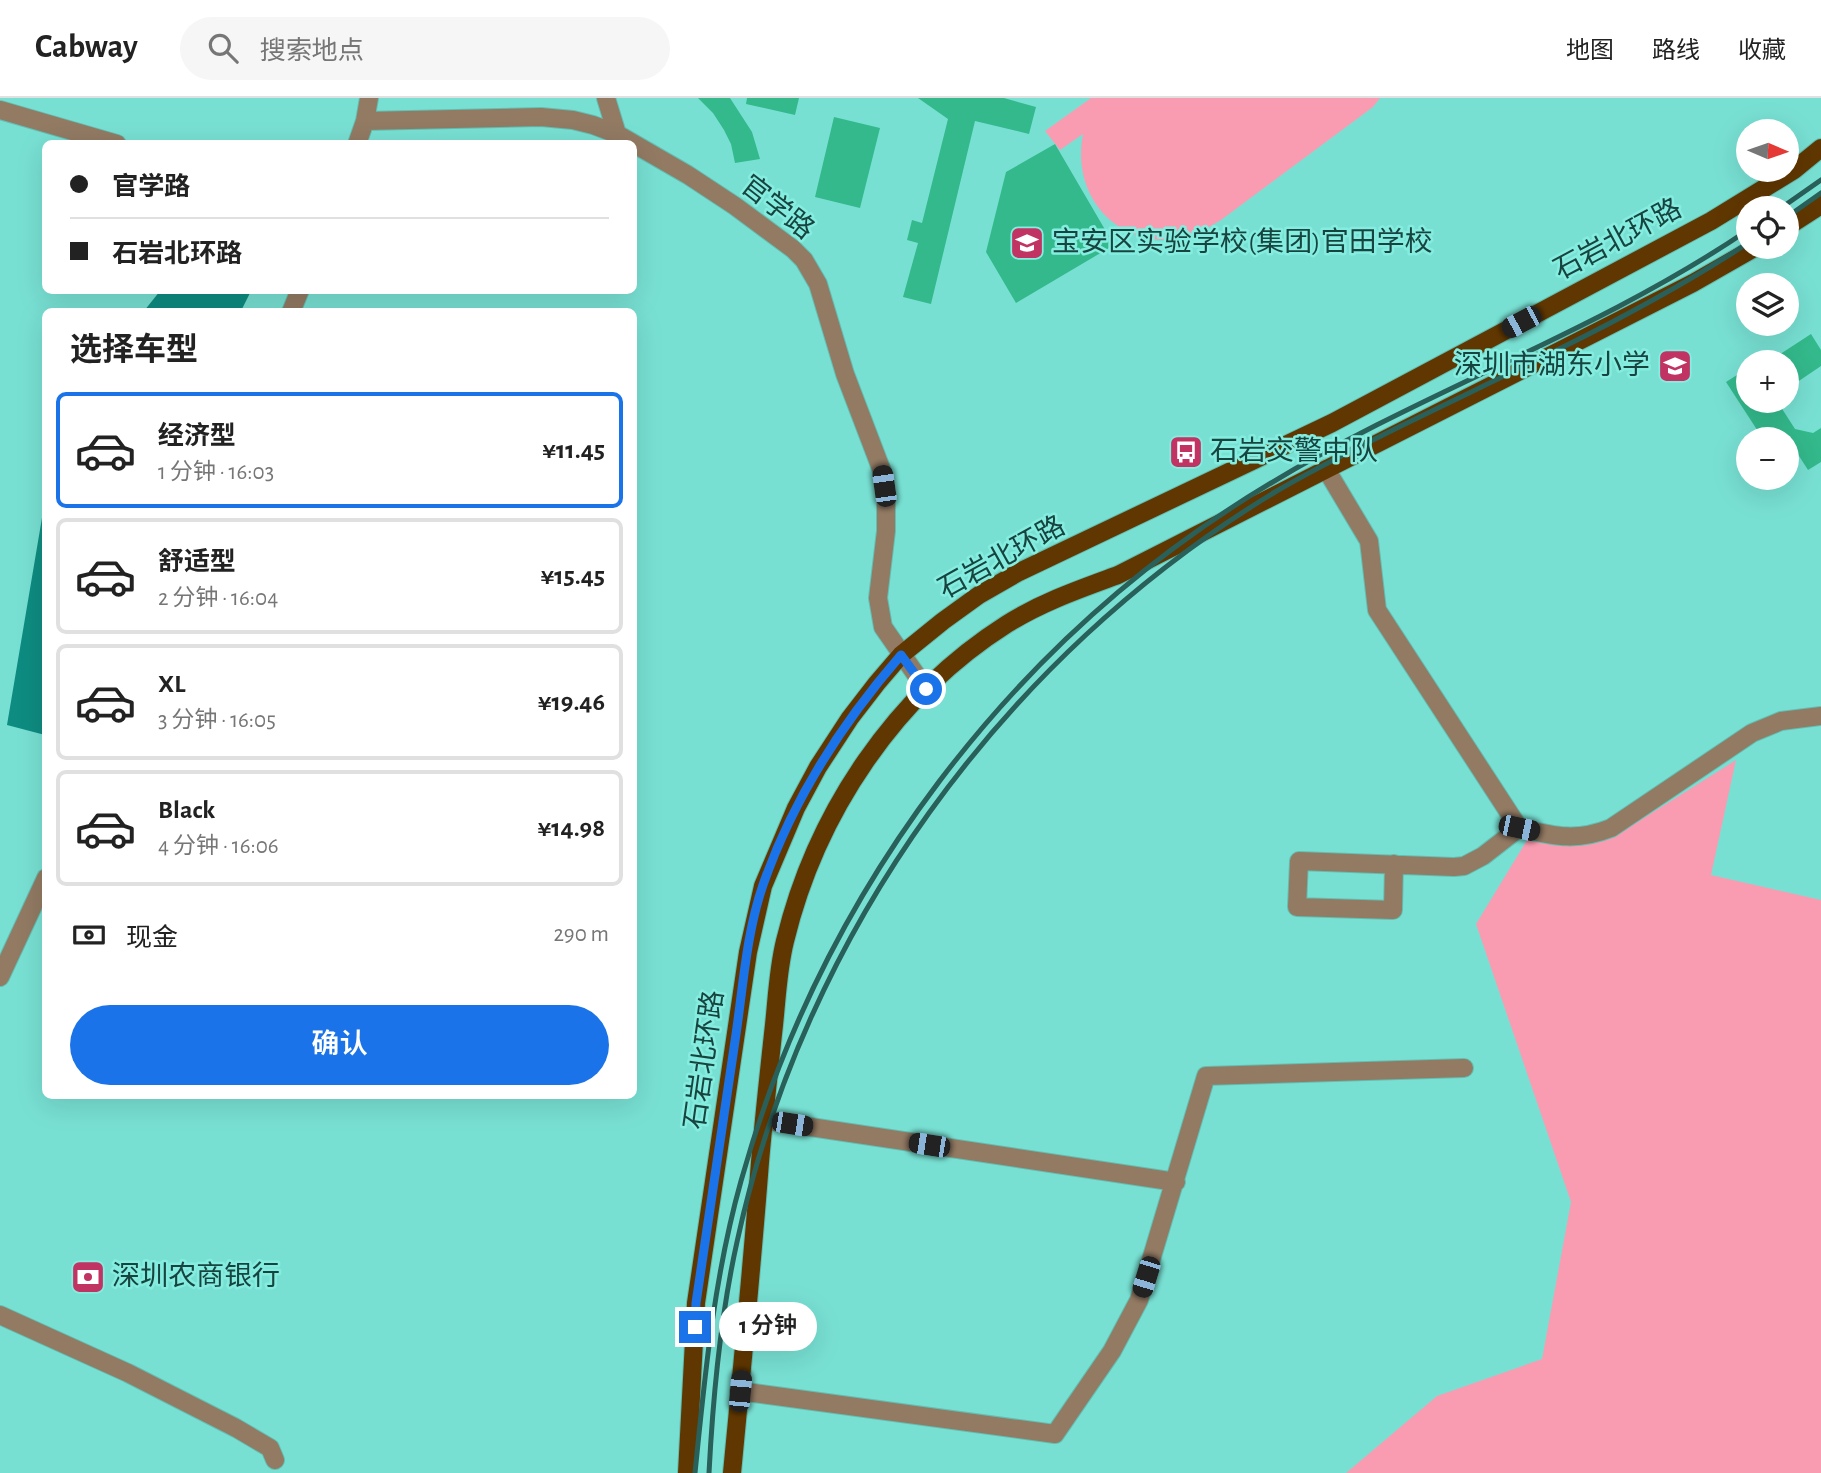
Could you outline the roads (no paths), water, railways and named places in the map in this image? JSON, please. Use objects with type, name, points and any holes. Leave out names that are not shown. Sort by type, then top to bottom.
[{"type":"main road","name":"石岩北环路","points":[[687,1473],[696,1303],[748,951],[763,886],[796,807],[818,767],[850,718],[901,655],[979,595],[1019,572],[1370,403],[1711,221],[1794,170],[1821,148]]},
{"type":"main road","points":[[1799,219],[1821,205]]},
{"type":"main road","points":[[732,1473],[764,1120],[784,944],[794,906],[828,825],[853,780],[882,737],[926,689],[969,650],[1009,623],[1050,601],[1118,575],[1736,258]]},
{"type":"street","points":[[358,140],[369,98]]},
{"type":"street","points":[[606,98],[617,134]]},
{"type":"street","points":[[0,110],[103,140]]},
{"type":"street","name":"官学路","points":[[365,121],[541,117],[573,120],[617,134],[627,140]]},
{"type":"street","name":"官学路","points":[[637,146],[735,206],[793,249],[812,272],[823,297],[845,374],[882,471],[886,531],[878,598],[883,627],[926,689]]},
{"type":"street","points":[[1326,469],[1369,541],[1377,610],[1519,828],[1561,837],[1595,835],[1611,828],[1752,733],[1782,721],[1821,716]]},
{"type":"street","points":[[1394,864],[1393,909],[1297,907],[1299,861],[1464,866],[1483,856],[1519,828]]},
{"type":"street","points":[[0,977],[42,887]]},
{"type":"street","points":[[740,1391],[1055,1434],[1112,1352],[1139,1300],[1206,1076],[1464,1068]]},
{"type":"street","points":[[764,1120],[1176,1182]]},
{"type":"street","points":[[0,1315],[128,1373],[236,1429],[270,1448],[275,1460]]},
{"type":"railway","points":[[1798,196],[1821,180]]},
{"type":"railway","points":[[1799,209],[1821,193]]},
{"type":"railway","points":[[695,1473],[707,1362],[724,1253],[741,1181],[776,1074],[822,971],[876,874],[939,781],[1011,696],[1090,617],[1177,546],[1271,483],[1330,450],[1632,299],[1736,238]]},
{"type":"railway","points":[[709,1473],[718,1357],[726,1299],[737,1242],[768,1127],[811,1017],[865,912],[930,812],[1003,720],[1086,635],[1177,559],[1275,492],[1623,316],[1736,251]]},
{"type":"place","name":"宝安区实验学校(集团)官田学校","points":[[1027,243]]},
{"type":"place","name":"深圳市湖东小学","points":[[1675,366]]},
{"type":"place","name":"石岩交警中队","points":[[1186,452]]},
{"type":"place","name":"深圳农商银行","points":[[88,1277]]}]
